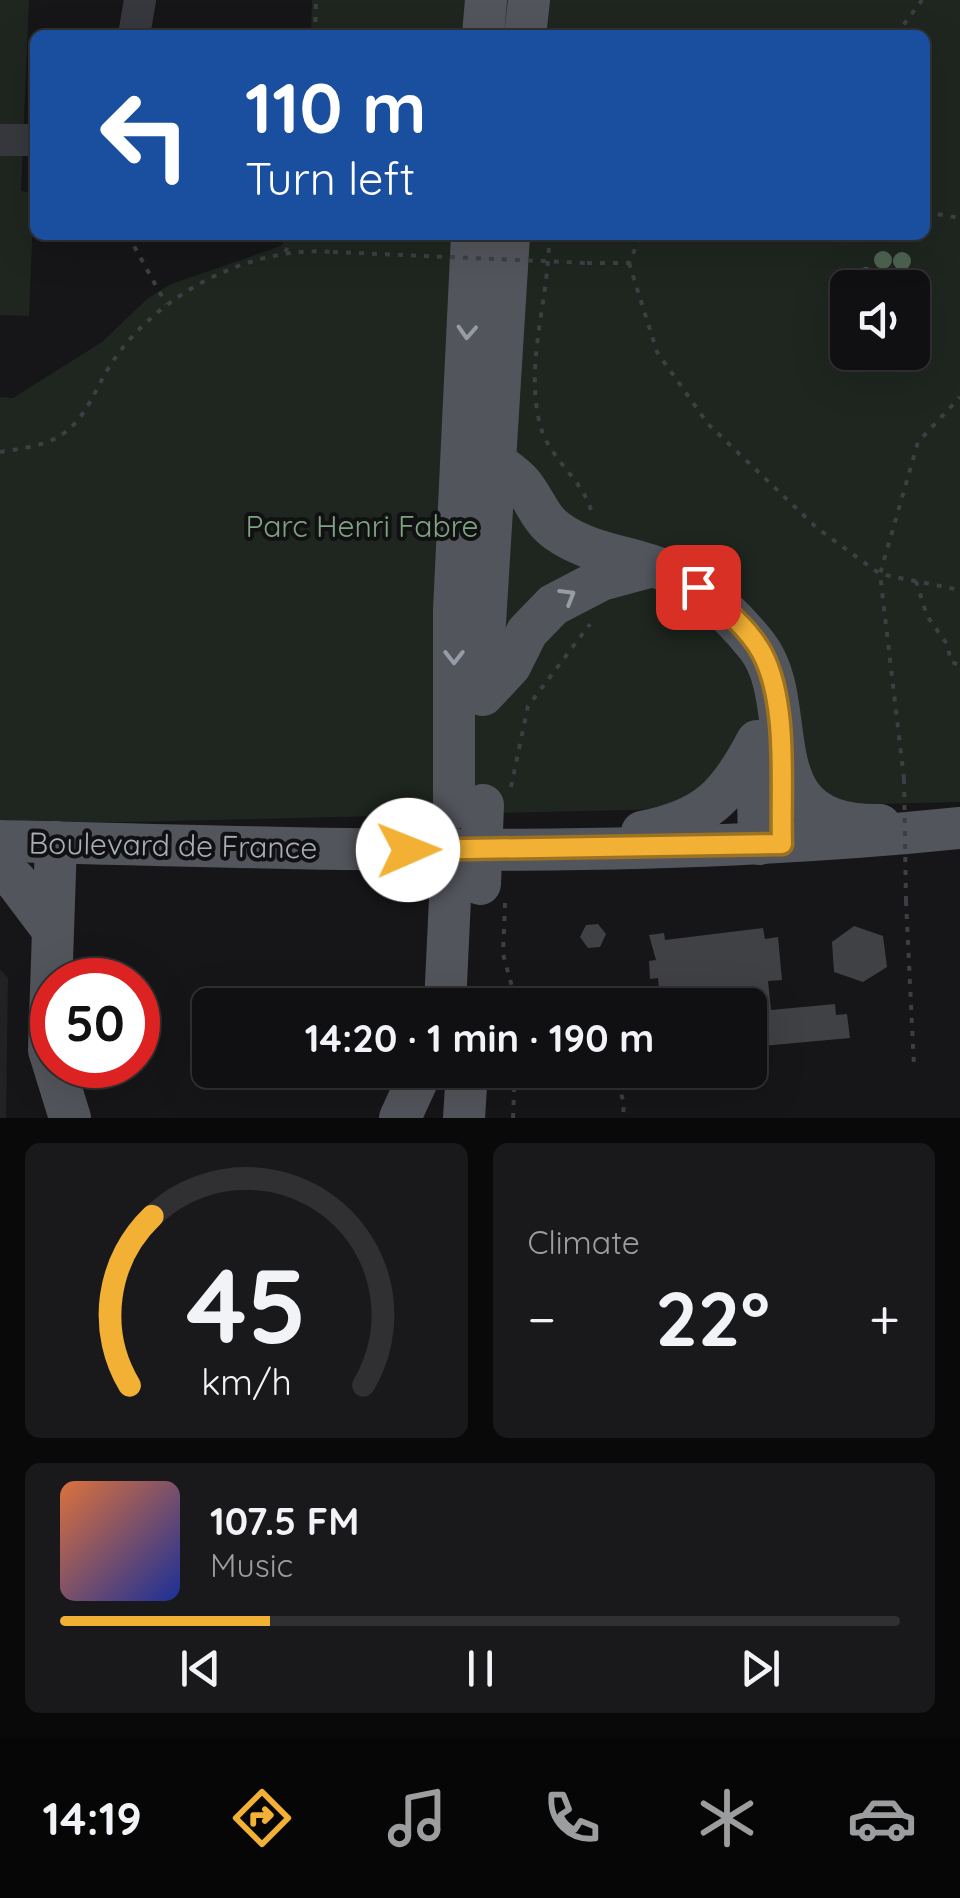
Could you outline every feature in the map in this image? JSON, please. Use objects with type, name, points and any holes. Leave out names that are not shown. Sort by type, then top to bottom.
[{"type":"main road","points":[[484,30],[486,0]]},
{"type":"main road","points":[[526,30],[529,0]]},
{"type":"main road","points":[[472,240],[454,610],[468,807],[472,988]]},
{"type":"main road","points":[[468,807],[484,695],[492,459],[509,240]]},
{"type":"main road","points":[[492,459],[523,485],[536,510],[556,530],[600,552],[654,566],[698,587],[760,650],[771,673],[770,844]]},
{"type":"main road","points":[[484,695],[510,666],[528,632],[553,606],[601,580],[654,566]]},
{"type":"main road","points":[[769,742],[801,792],[834,818],[860,826],[960,826]]},
{"type":"main road","points":[[562,848],[670,826],[694,817],[738,779],[769,742]]},
{"type":"main road","name":"Boulevard de France","points":[[0,841],[408,850],[562,848],[825,842],[960,826]]},
{"type":"main road","points":[[56,842],[48,1050],[70,1118]]},
{"type":"main road","name":"Boulevard de France","points":[[825,842],[960,850]]},
{"type":"main road","points":[[0,870],[16,880],[52,929]]},
{"type":"main road","points":[[440,988],[471,893]]},
{"type":"main road","points":[[450,988],[471,893]]},
{"type":"main road","points":[[400,1118],[414,1088]]},
{"type":"main road","points":[[441,1118],[442,1088]]},
{"type":"main road","points":[[464,1118],[466,1088]]},
{"type":"lane","points":[[0,140],[30,140]]},
{"type":"path","points":[[315,30],[316,0]]},
{"type":"path","points":[[900,30],[922,0]]},
{"type":"path","points":[[930,213],[960,218]]},
{"type":"path","points":[[131,240],[166,304]]},
{"type":"path","points":[[283,254],[292,240]]},
{"type":"path","points":[[639,240],[629,263],[658,352],[708,424],[817,528],[880,574],[960,590]]},
{"type":"path","points":[[0,452],[58,438],[82,416],[112,362],[139,326],[182,290],[283,254],[332,252],[629,263]]},
{"type":"path","points":[[914,1067],[904,779],[880,574],[918,442],[960,398]]},
{"type":"path","points":[[916,581],[927,616],[948,644],[951,662],[960,665]]},
{"type":"path","points":[[471,893],[503,954],[512,988]]},
{"type":"path","points":[[513,1118],[514,1088]]},
{"type":"path","points":[[619,1088],[624,1103],[623,1118]]},
{"type":"shaded area","points":[[0,969],[8,978],[6,1118],[0,1118]]},
{"type":"green space","points":[[0,0],[29,0],[21,191],[30,192],[29,316],[0,315]]},
{"type":"green space","name":"Parc Henri Fabre","points":[[312,0],[960,0],[960,802],[87,823],[0,820],[0,397],[13,398],[102,342],[147,299],[171,284],[281,246],[285,240],[930,240],[930,30],[311,30]]},
{"type":"building","points":[[598,924],[606,934],[600,947],[588,948],[580,937],[586,925]]},
{"type":"building","points":[[854,926],[883,936],[887,967],[863,982],[834,972],[832,942]]},
{"type":"building","points":[[763,928],[765,939],[778,937],[782,980],[768,981],[771,1010],[835,1004],[836,1015],[847,1014],[850,1038],[767,1045],[767,988],[659,988],[658,978],[650,979],[649,961],[656,960],[649,935],[664,933],[665,940]]},
{"type":"route","points":[[408,850],[782,844],[780,743],[771,673],[760,650],[733,617],[698,587]]}]
